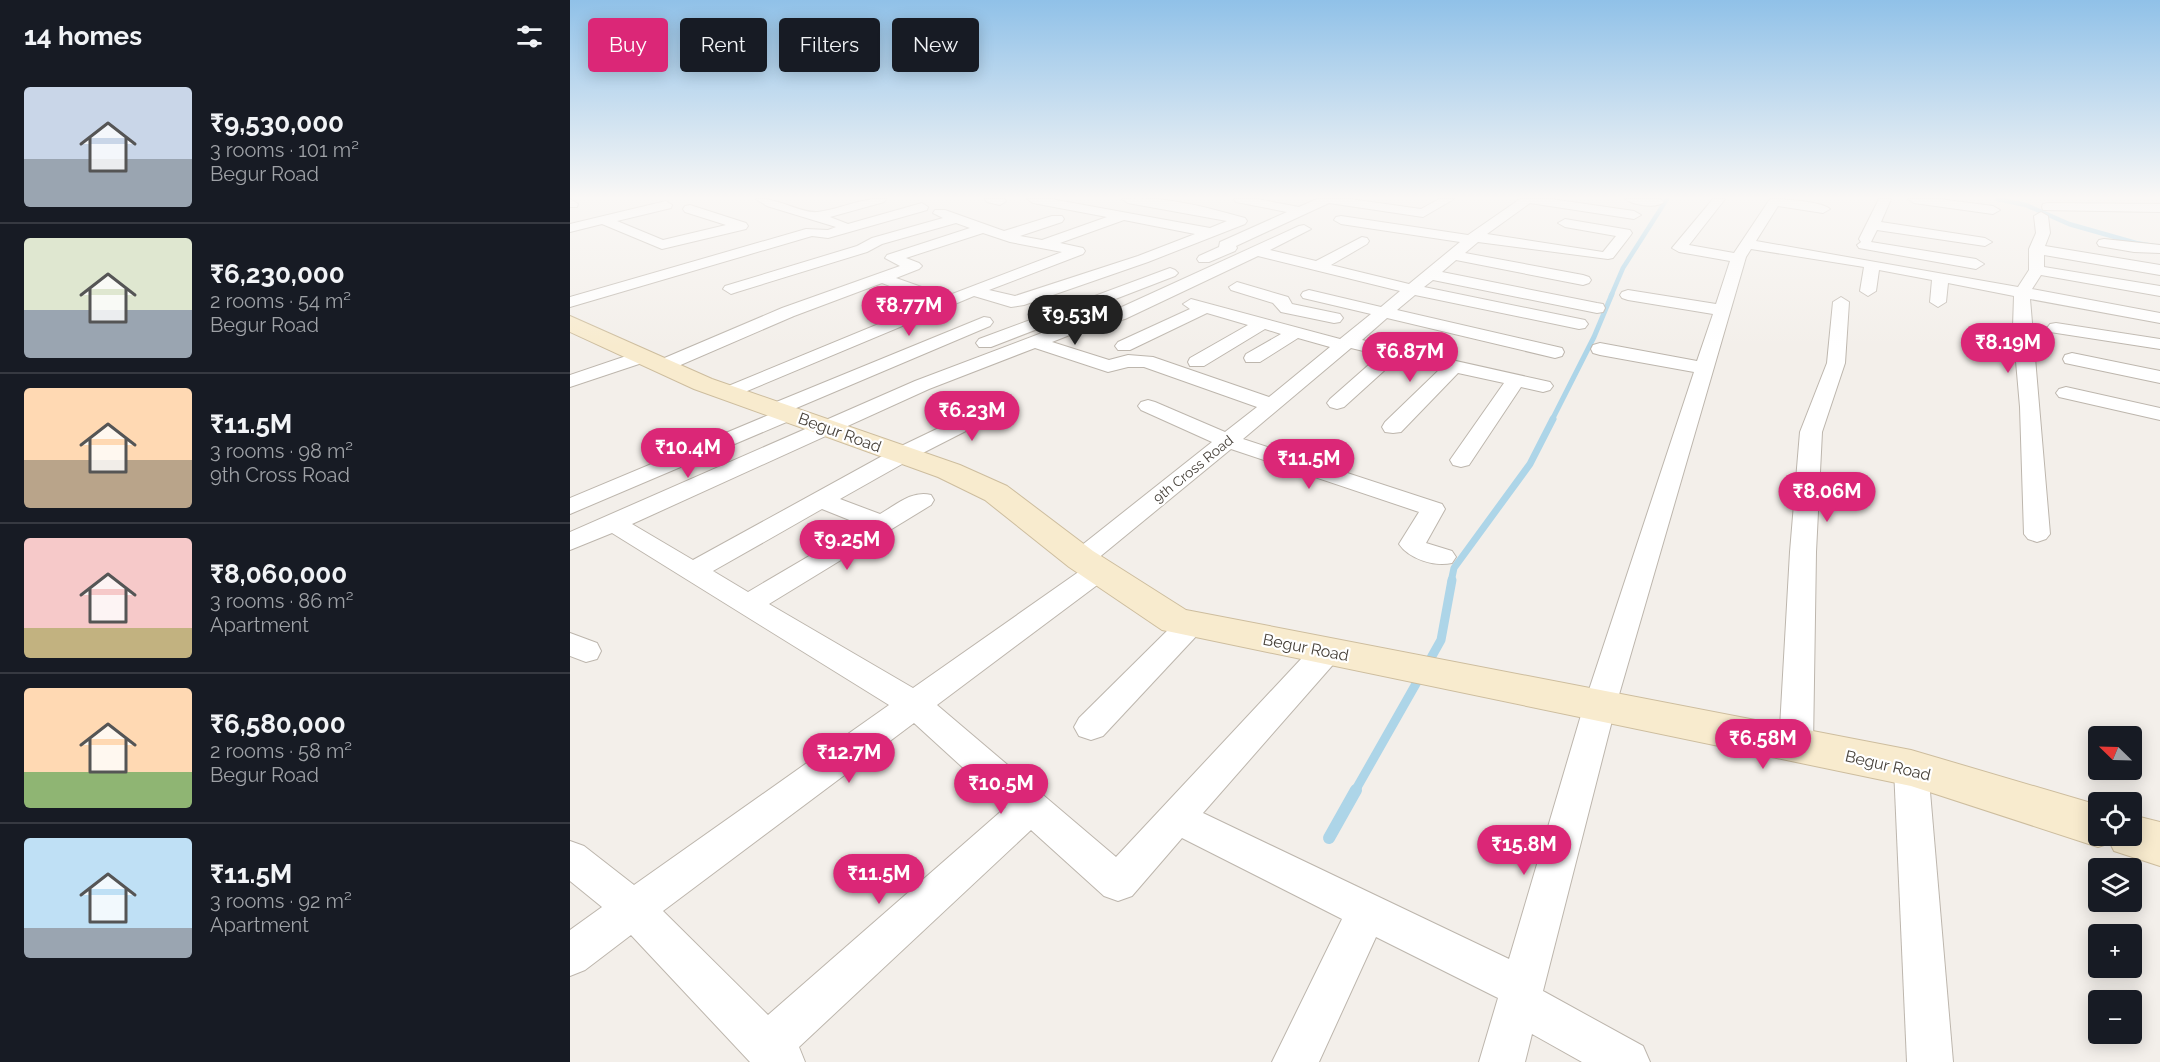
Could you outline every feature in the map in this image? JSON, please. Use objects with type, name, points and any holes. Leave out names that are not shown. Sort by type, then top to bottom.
[{"type":"main road","name":"Begur Road","points":[[570,323],[652,362],[728,393],[903,454],[996,492],[1090,565],[1175,621],[1911,768],[2088,823]]},
{"type":"main road","points":[[2142,839],[2160,844]]},
{"type":"street","points":[[570,302],[754,249]]},
{"type":"street","points":[[731,289],[863,249]]},
{"type":"street","points":[[570,381],[652,362],[914,266],[892,258],[921,249]]},
{"type":"street","points":[[728,393],[973,291],[1086,250],[1073,249]]},
{"type":"street","points":[[973,291],[1011,302],[1026,299],[1167,249]]},
{"type":"street","points":[[1005,354],[986,343],[1229,249]]},
{"type":"street","points":[[570,542],[922,385],[1074,327],[1119,315],[1261,249]]},
{"type":"street","points":[[1318,266],[1349,249]]},
{"type":"street","name":"9th Cross Road","points":[[570,955],[915,705],[1090,565],[1227,441],[1460,249]]},
{"type":"street","points":[[1549,249],[1603,256],[1608,255],[1613,249]]},
{"type":"street","points":[[1690,249],[1743,251],[1865,263],[2160,318]]},
{"type":"street","points":[[1864,249],[1868,291]]},
{"type":"street","points":[[1885,249],[1976,264]]},
{"type":"street","points":[[2037,534],[2030,407],[2022,327],[2022,292],[2037,270],[2041,249]]},
{"type":"street","points":[[2101,249],[2160,270]]},
{"type":"street","points":[[1256,251],[1411,289],[1579,324]]},
{"type":"street","points":[[1502,1062],[1600,705],[1722,310],[1743,251]]},
{"type":"street","points":[[994,297],[1119,253]]},
{"type":"street","points":[[1452,255],[1583,280]]},
{"type":"street","points":[[2037,270],[2160,291]]},
{"type":"street","points":[[1429,274],[1597,308]]},
{"type":"street","points":[[880,277],[947,302]]},
{"type":"street","points":[[1938,302],[1940,278]]},
{"type":"street","points":[[1237,287],[1282,301],[1281,304],[1287,308],[1375,319],[1555,352]]},
{"type":"street","points":[[1309,295],[1375,319]]},
{"type":"street","points":[[1628,295],[1722,310]]},
{"type":"street","points":[[1796,745],[1803,552],[1811,432],[1836,363],[1841,302]]},
{"type":"street","points":[[1124,346],[1198,306],[1296,332],[1543,386]]},
{"type":"street","points":[[570,507],[984,322]]},
{"type":"street","points":[[1197,362],[1263,323]]},
{"type":"street","points":[[2056,328],[2160,345]]},
{"type":"street","points":[[1253,358],[1296,332]]},
{"type":"street","points":[[1037,343],[1108,366],[1128,361],[1146,361],[1272,405]]},
{"type":"street","points":[[1600,349],[1705,368]]},
{"type":"street","points":[[1337,403],[1394,352]]},
{"type":"street","points":[[2072,359],[2160,377]]},
{"type":"street","points":[[1393,427],[1454,366]]},
{"type":"street","points":[[1461,460],[1516,380]]},
{"type":"street","points":[[2066,393],[2160,414]]},
{"type":"street","points":[[693,571],[903,454],[1000,406]]},
{"type":"street","points":[[1148,406],[1227,441],[1433,509],[1412,544],[1415,548],[1443,557]]},
{"type":"street","points":[[820,500],[883,524]]},
{"type":"street","points":[[748,604],[922,500]]},
{"type":"street","points":[[613,523],[915,705],[1118,884],[1327,651]]},
{"type":"street","points":[[1090,727],[1191,624]]},
{"type":"street","points":[[1911,768],[1930,1062]]},
{"type":"street","points":[[570,858],[633,908],[775,1054],[1031,807]]},
{"type":"street","points":[[1177,818],[1367,912],[1521,995],[1627,1062]]},
{"type":"street","points":[[1295,1062],[1367,912]]},
{"type":"waterway","points":[[1611,296],[1623,268],[1635,249]]},
{"type":"waterway","points":[[1552,420],[1594,337],[1612,294]]},
{"type":"waterway","points":[[1451,582],[1454,568],[1530,464],[1553,419]]},
{"type":"waterway","points":[[1427,665],[1441,640],[1452,580]]},
{"type":"waterway","points":[[1355,791],[1421,675]]},
{"type":"waterway","points":[[1329,838],[1356,790]]}]
